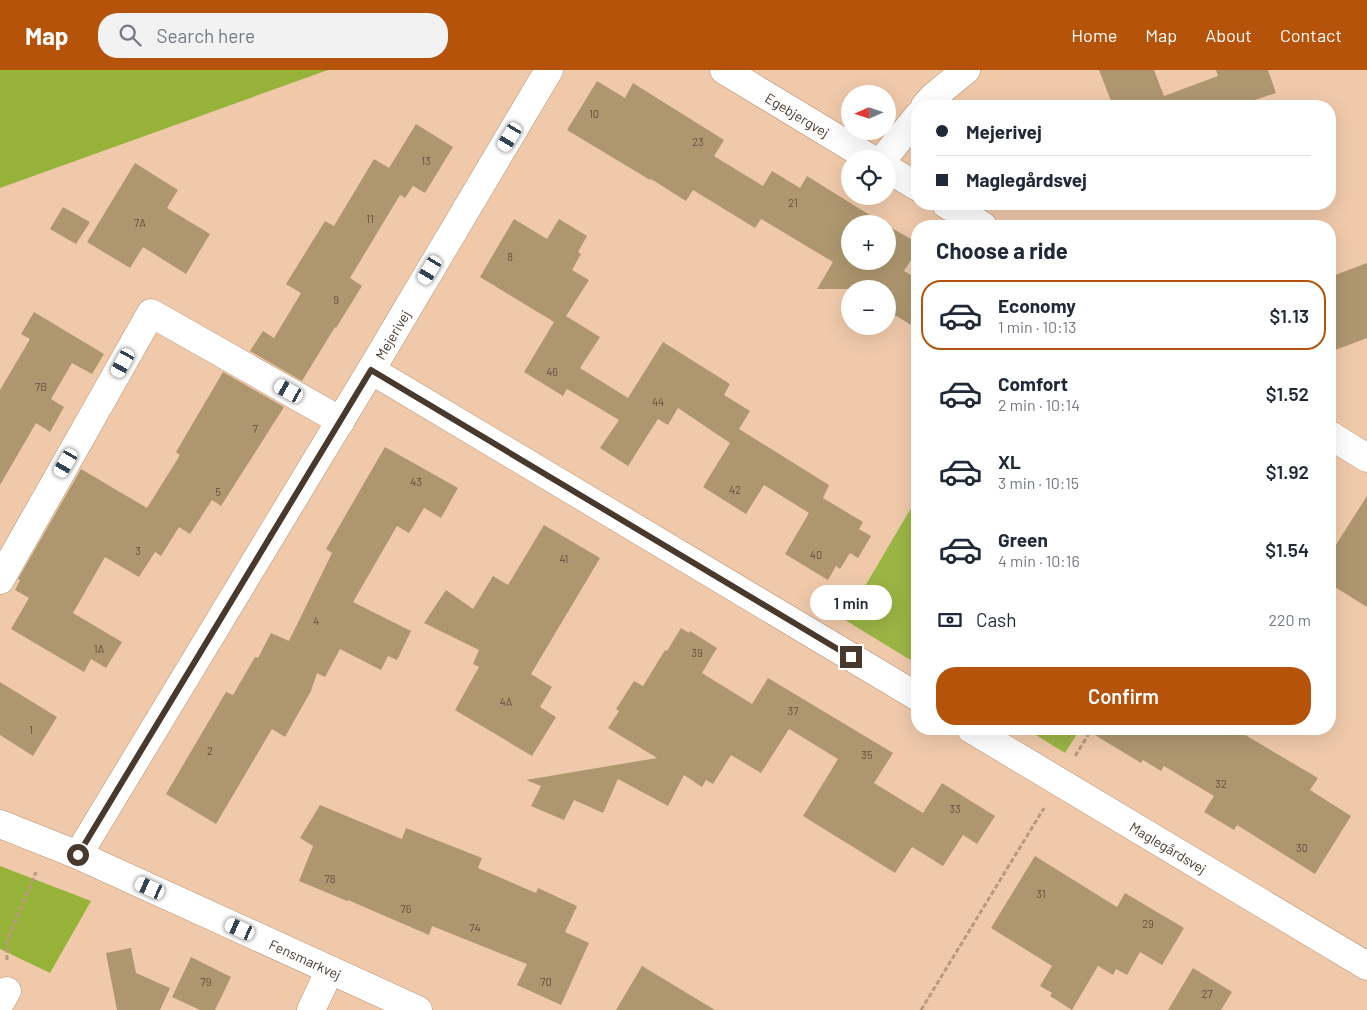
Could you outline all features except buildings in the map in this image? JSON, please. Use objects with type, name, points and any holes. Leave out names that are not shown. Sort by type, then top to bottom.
[{"type":"street","name":"Mejerivej","points":[[78,855],[371,370],[549,70]]},
{"type":"street","name":"Egebjergvej","points":[[724,70],[856,150]]},
{"type":"street","points":[[930,100],[966,70]]},
{"type":"street","points":[[890,150],[911,125]]},
{"type":"street","points":[[896,174],[911,183]]},
{"type":"street","points":[[956,210],[973,220]]},
{"type":"street","points":[[0,580],[151,313],[340,420]]},
{"type":"street","points":[[371,370],[911,693]]},
{"type":"street","points":[[1336,439],[1367,458]]},
{"type":"street","name":"Maglegårdsvej","points":[[981,735],[1367,966]]},
{"type":"street","name":"Fensmarkvej","points":[[0,824],[78,855],[418,1010]]},
{"type":"street","points":[[311,1010],[330,970]]},
{"type":"path","points":[[921,1010],[1088,735]]},
{"type":"path","points":[[3,997],[7,941],[48,843]]},
{"type":"green space","points":[[0,70],[328,70],[0,188]]},
{"type":"green space","points":[[911,508],[911,660],[845,620]]},
{"type":"green space","points":[[1036,735],[1076,735],[1065,753]]},
{"type":"green space","points":[[0,866],[91,901],[50,973],[0,949]]},
{"type":"route","points":[[78,855],[371,370],[851,657]]}]
